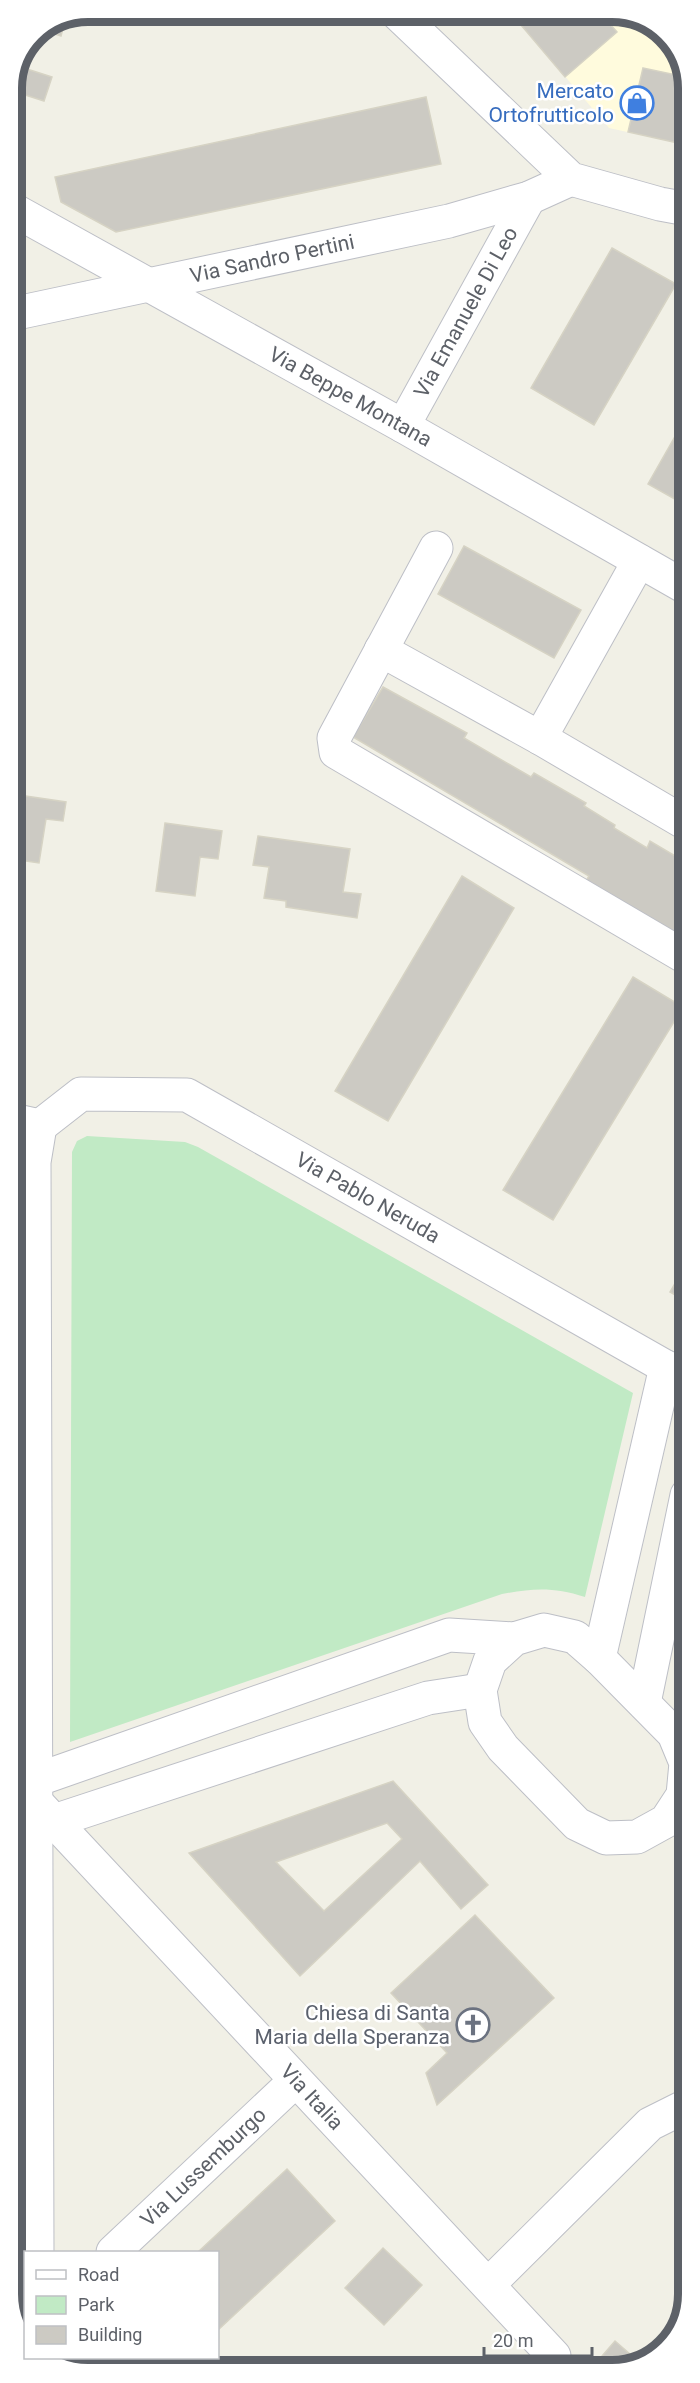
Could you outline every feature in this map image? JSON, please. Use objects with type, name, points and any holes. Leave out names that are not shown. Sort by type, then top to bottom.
[{"type":"street","points":[[407,23],[571,179],[678,207]]},
{"type":"street","name":"Via Sandro Pertini","points":[[22,312],[449,221],[529,198],[571,179]]},
{"type":"street","name":"Via Emanuele Di Leo","points":[[403,426],[529,198]]},
{"type":"street","name":"Via Beppe Montana","points":[[22,215],[403,426],[678,583]]},
{"type":"street","points":[[436,548],[334,738],[336,752],[678,953]]},
{"type":"street","points":[[540,738],[639,561]]},
{"type":"street","points":[[381,650],[540,738],[678,819]]},
{"type":"street","name":"Via Pablo Neruda","points":[[26,1123],[81,1094],[187,1095],[677,1373]]},
{"type":"street","points":[[26,1123],[34,1162],[42,1801],[37,2251]]},
{"type":"street","points":[[599,1658],[677,1373]]},
{"type":"street","points":[[644,1703],[678,1539]]},
{"type":"street","points":[[42,1801],[449,1635],[514,1639],[544,1630],[575,1637],[674,1734],[678,1744]]},
{"type":"street","points":[[514,1639],[490,1661],[480,1690],[484,1722],[503,1748],[577,1824],[606,1838],[638,1837],[666,1821],[678,1803]]},
{"type":"street","points":[[42,1801],[428,1698],[480,1690]]},
{"type":"street","name":"Via Italia","points":[[42,1801],[295,2081],[489,2284],[554,2356],[554,2360]]},
{"type":"street","name":"Via Lussemburgo","points":[[115,2251],[295,2081]]},
{"type":"street","points":[[489,2284],[650,2124],[678,2110]]},
{"type":"shaded area","name":"Mercato Ortofrutticolo","points":[[519,23],[625,24],[637,27],[661,45],[669,55],[676,75],[678,143],[609,128]]},
{"type":"green space","points":[[87,1136],[185,1142],[198,1147],[633,1393],[585,1597],[563,1591],[544,1590],[502,1594],[70,1742],[72,1152],[77,1141]]},
{"type":"building","points":[[519,23],[609,23],[617,32],[565,77]]},
{"type":"building","points":[[63,27],[61,36],[53,33]]},
{"type":"building","points":[[643,68],[676,75],[678,143],[628,132]]},
{"type":"building","points":[[27,69],[52,77],[44,101],[22,94]]},
{"type":"building","points":[[426,97],[441,164],[116,232],[61,202],[55,177]]},
{"type":"building","points":[[612,248],[676,284],[594,425],[531,388]]},
{"type":"building","points":[[678,431],[678,501],[648,484]]},
{"type":"building","points":[[464,546],[581,610],[554,658],[438,594]]},
{"type":"building","points":[[383,687],[467,733],[464,738],[531,777],[534,773],[586,803],[584,806],[647,848],[650,841],[678,858],[678,935],[586,881],[589,876],[353,737]]},
{"type":"building","points":[[22,795],[66,802],[63,821],[46,819],[39,863],[22,860]]},
{"type":"building","points":[[165,823],[222,831],[218,859],[200,857],[195,896],[156,891]]},
{"type":"building","points":[[258,836],[350,849],[343,892],[361,894],[357,918],[286,907],[286,901],[264,898],[269,867],[253,865]]},
{"type":"building","points":[[462,876],[514,908],[388,1121],[335,1091]]},
{"type":"building","points":[[633,977],[678,1004],[678,1015],[553,1220],[503,1190]]},
{"type":"building","points":[[678,1278],[678,1297],[670,1292]]},
{"type":"building","points":[[393,1781],[488,1885],[461,1909],[420,1861],[300,1976],[189,1853]],"holes":[[[387,1823],[402,1839],[324,1911],[276,1862]]]},
{"type":"building","name":"Chiesa di Santa Maria della Speranza","points":[[475,1915],[554,1998],[437,2105],[426,2073],[447,2053],[391,1993]]},
{"type":"building","points":[[287,2169],[335,2221],[219,2329],[219,2251],[199,2251]]},
{"type":"building","points":[[383,2248],[422,2285],[384,2325],[345,2288]]},
{"type":"building","points":[[615,2341],[633,2357],[625,2359],[599,2360]]},
{"type":"building","points":[[121,2359],[187,2359],[186,2360]]},
{"type":"place","name":"Mercato Ortofrutticolo","points":[[637,103]]},
{"type":"place","name":"Chiesa di Santa Maria della Speranza","points":[[473,2025]]}]
